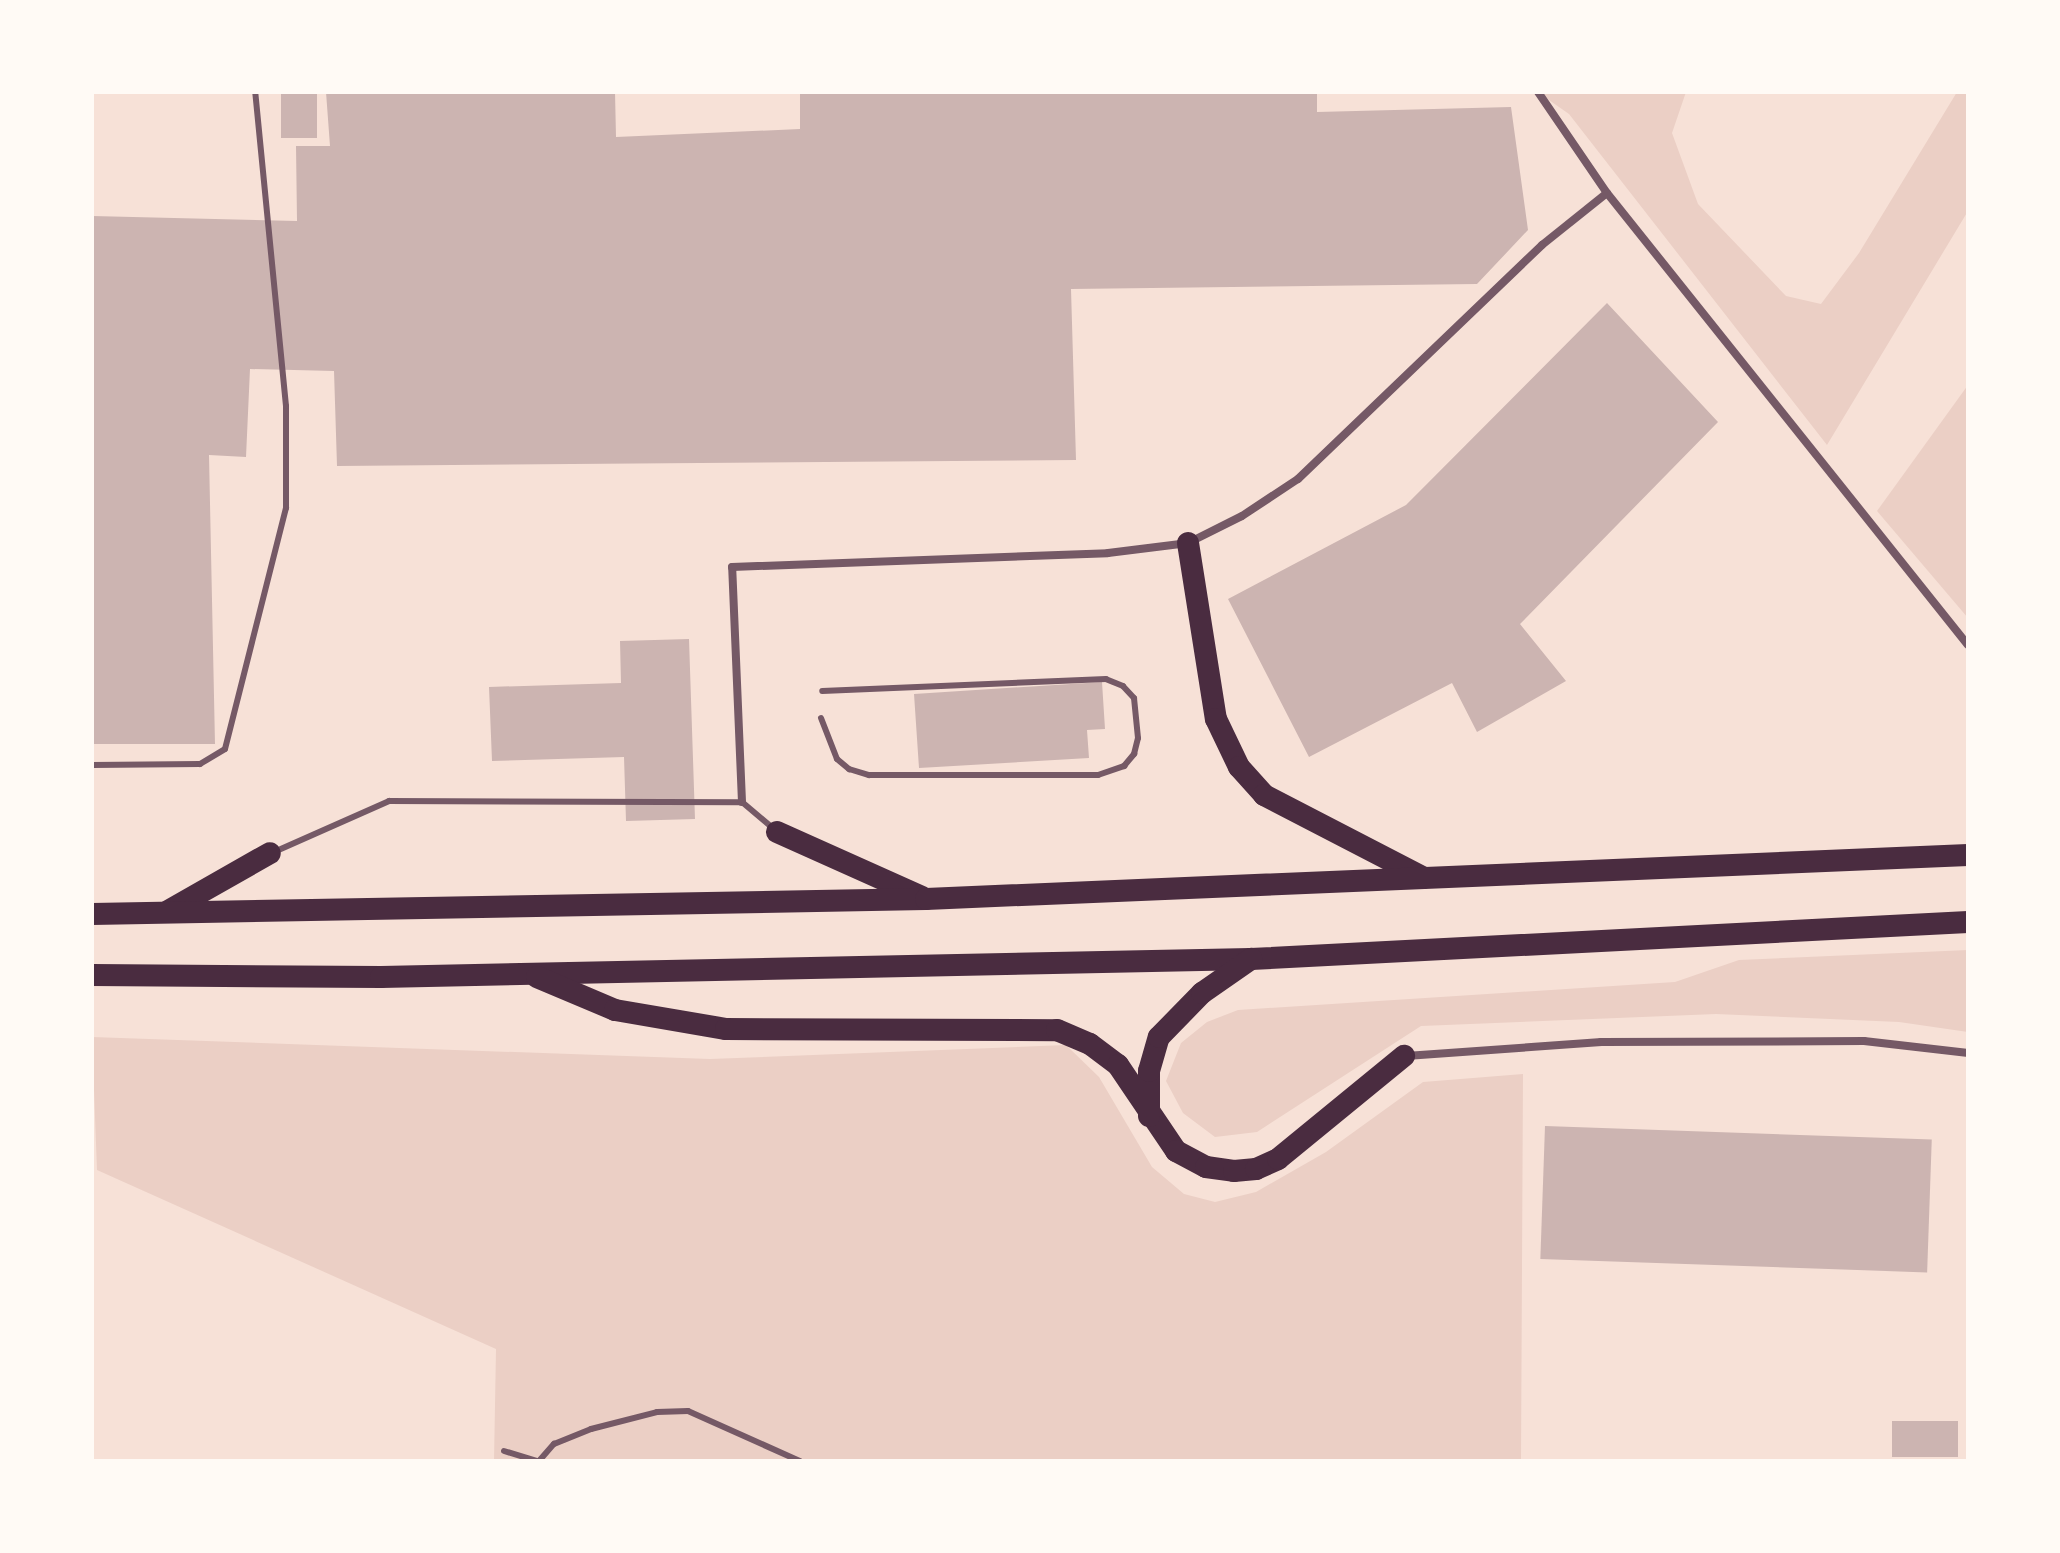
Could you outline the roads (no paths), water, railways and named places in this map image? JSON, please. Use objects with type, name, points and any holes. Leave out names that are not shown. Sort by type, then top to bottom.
[{"type":"highway","points":[[1188,543],[1216,719],[1239,767],[1264,795],[1425,878]]},
{"type":"highway","points":[[777,832],[926,899]]},
{"type":"highway","points":[[164,914],[270,853]]},
{"type":"highway","points":[[92,914],[926,899],[1968,855]]},
{"type":"highway","points":[[92,975],[528,973],[1251,959],[1968,922]]},
{"type":"highway","points":[[1149,1117],[1149,1071],[1159,1037],[1202,993],[1251,959]]},
{"type":"highway","points":[[528,973],[615,1010],[726,1029],[1057,1030],[1090,1044],[1118,1065],[1149,1117],[1176,1151],[1206,1167],[1256,1169],[1278,1159],[1404,1056]]},
{"type":"street","points":[[1539,92],[1607,193],[1968,645]]},
{"type":"street","points":[[742,802],[732,567],[1108,553],[1188,543],[1242,516],[1298,479],[1542,245],[1607,193]]},
{"type":"street","points":[[1404,1056],[1617,1042],[1864,1041],[1968,1053]]},
{"type":"lane","points":[[92,765],[200,764],[225,749],[286,508],[286,406],[255,92]]},
{"type":"lane","points":[[821,718],[837,759],[849,769],[869,775],[1098,775],[1124,766],[1134,754],[1138,738],[1134,698],[1123,686],[1106,679],[822,691]]},
{"type":"lane","points":[[270,853],[389,801],[742,802],[777,832]]},
{"type":"lane","points":[[504,1451],[538,1461],[554,1444],[591,1429],[657,1412],[688,1411],[800,1461]]}]
